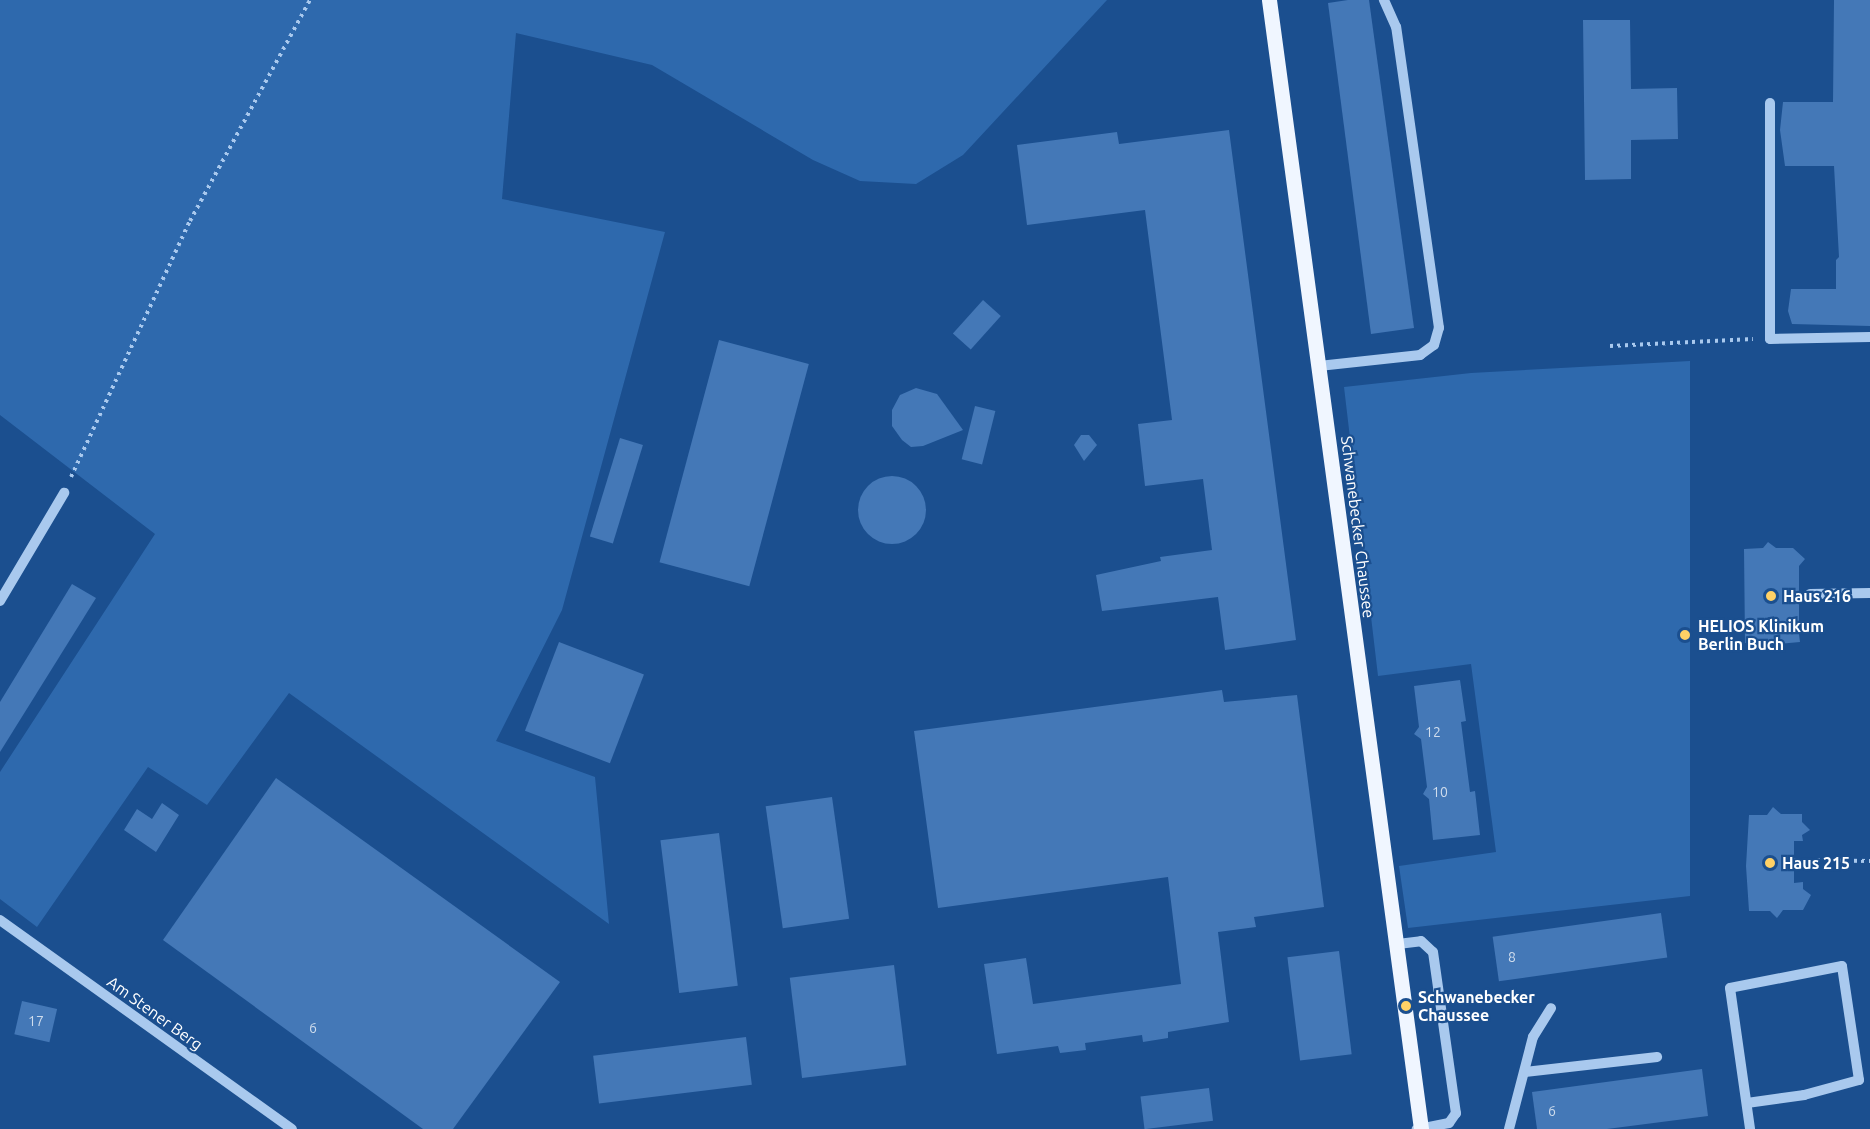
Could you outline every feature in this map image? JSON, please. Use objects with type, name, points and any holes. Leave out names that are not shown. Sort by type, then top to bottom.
[{"type":"main road","name":"Schwanebecker Chaussee","points":[[1269,0],[1398,944],[1420,1129]]},
{"type":"street","points":[[1319,366],[1420,355],[1434,345],[1439,328],[1396,27],[1384,0]]},
{"type":"street","points":[[1770,103],[1770,339],[1870,337]]},
{"type":"street","points":[[0,601],[64,493]]},
{"type":"street","points":[[1810,594],[1870,593]]},
{"type":"street","name":"Am Stener Berg","points":[[0,920],[292,1129]]},
{"type":"street","points":[[1398,944],[1422,941],[1433,952],[1456,1113],[1449,1122],[1420,1129]]},
{"type":"street","points":[[1747,1103],[1804,1095],[1859,1080],[1842,966],[1730,988],[1750,1129]]},
{"type":"street","points":[[1509,1129],[1526,1072],[1533,1037],[1551,1008]]},
{"type":"street","points":[[1526,1072],[1657,1057]]},
{"type":"path","points":[[64,493],[190,221],[310,0]]},
{"type":"path","points":[[1610,346],[1770,339]]},
{"type":"path","points":[[1794,860],[1870,861]]},
{"type":"shaded area","points":[[0,0],[1107,0],[963,155],[916,184],[860,181],[813,160],[652,65],[516,33],[502,199],[665,232],[562,610],[496,741],[595,777],[609,924],[289,693],[207,805],[148,767],[37,927],[0,899],[0,772],[155,534],[0,415]]},
{"type":"shaded area","points":[[1690,361],[1690,896],[1408,928],[1399,866],[1496,852],[1471,664],[1378,676],[1344,387],[1471,373]]},
{"type":"building","points":[[1369,0],[1414,328],[1371,334],[1328,3]]},
{"type":"building","points":[[1834,0],[1870,0],[1870,326],[1792,324],[1788,311],[1791,289],[1836,289],[1836,260],[1839,257],[1834,166],[1785,166],[1780,130],[1783,102],[1833,102]]},
{"type":"building","points":[[1583,20],[1630,20],[1631,89],[1677,88],[1678,139],[1631,140],[1631,179],[1585,180]]},
{"type":"building","points":[[1229,130],[1296,640],[1225,650],[1218,597],[1102,611],[1096,575],[1161,561],[1160,557],[1212,550],[1203,479],[1145,486],[1138,424],[1172,420],[1145,210],[1027,225],[1017,145],[1117,132],[1119,144]]},
{"type":"building","points":[[983,300],[1001,316],[971,350],[953,333]]},
{"type":"building","points":[[719,340],[809,364],[749,586],[659,562]]},
{"type":"building","points":[[916,388],[937,394],[963,430],[923,446],[911,447],[902,440],[892,426],[892,410],[900,395]]},
{"type":"building","points":[[975,406],[995,411],[982,464],[962,459]]},
{"type":"building","points":[[1081,435],[1089,435],[1097,445],[1084,461],[1074,445]]},
{"type":"building","points":[[620,438],[643,445],[613,544],[590,536]]},
{"type":"building","points":[[899,476],[911,482],[920,491],[926,503],[924,523],[916,534],[899,544],[885,544],[868,534],[860,523],[858,503],[868,486],[879,478]]},
{"type":"building","name":"Haus 216","points":[[1768,542],[1776,548],[1793,548],[1805,559],[1799,566],[1799,621],[1807,627],[1799,634],[1800,642],[1766,645],[1745,643],[1744,549],[1763,548]]},
{"type":"building","points":[[72,584],[96,598],[0,752],[0,702]]},
{"type":"building","points":[[559,642],[644,675],[610,763],[525,731]]},
{"type":"building","points":[[1460,680],[1466,721],[1461,722],[1470,792],[1475,791],[1480,835],[1433,840],[1429,799],[1423,794],[1427,787],[1421,739],[1414,734],[1419,727],[1414,686]]},
{"type":"building","points":[[1222,690],[1224,702],[1297,695],[1324,907],[1254,917],[1256,927],[1218,932],[1229,1022],[1168,1032],[1168,1038],[1143,1042],[1142,1035],[1085,1043],[1086,1050],[1060,1053],[1058,1046],[997,1054],[984,964],[1026,958],[1033,1004],[1181,984],[1168,877],[938,908],[914,731]]},
{"type":"building","points":[[276,778],[560,982],[453,1129],[423,1129],[163,940]]},
{"type":"building","points":[[832,797],[849,919],[783,928],[766,806]]},
{"type":"building","points":[[162,803],[179,815],[156,852],[124,830],[137,809],[152,819]]},
{"type":"building","name":"Haus 215","points":[[1773,807],[1781,814],[1802,814],[1802,822],[1810,830],[1802,835],[1803,841],[1794,841],[1794,883],[1803,882],[1803,889],[1811,895],[1803,910],[1783,910],[1777,918],[1770,911],[1749,911],[1746,866],[1749,815],[1767,815]]},
{"type":"building","points":[[719,833],[738,986],[679,993],[660,840]]},
{"type":"building","points":[[1661,913],[1667,958],[1499,981],[1493,937]]},
{"type":"building","points":[[1339,951],[1352,1054],[1300,1061],[1287,957]]},
{"type":"building","points":[[894,965],[906,1065],[802,1078],[790,978]]},
{"type":"building","points":[[22,1001],[57,1009],[49,1042],[14,1034]]},
{"type":"building","points":[[746,1037],[752,1085],[599,1103],[593,1056]]},
{"type":"building","points":[[1702,1069],[1708,1116],[1607,1129],[1537,1129],[1532,1092]]},
{"type":"building","points":[[1209,1088],[1213,1121],[1145,1129],[1141,1096]]},
{"type":"place","name":"Haus 216","points":[[1771,596]]},
{"type":"place","name":"HELIOS Klinikum Berlin Buch","points":[[1685,635]]},
{"type":"place","name":"Haus 215","points":[[1770,863]]},
{"type":"place","name":"Schwanebecker Chaussee","points":[[1406,1006]]}]
